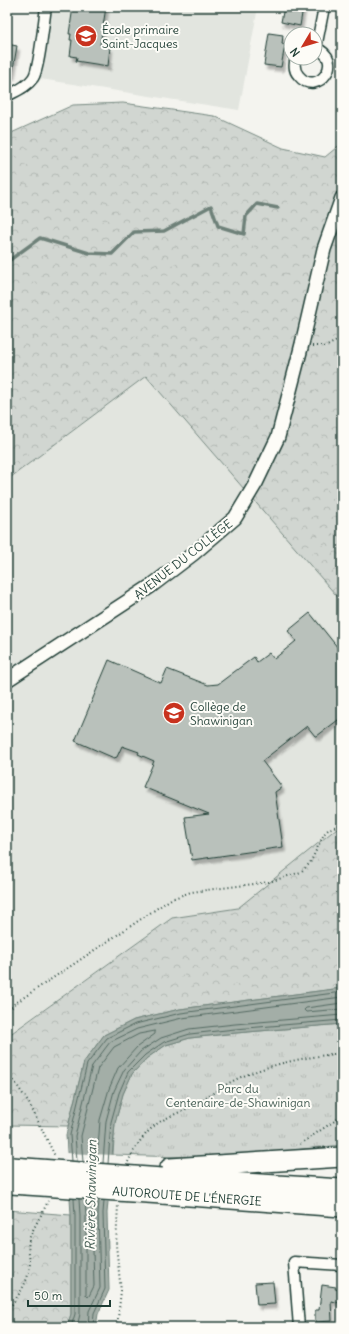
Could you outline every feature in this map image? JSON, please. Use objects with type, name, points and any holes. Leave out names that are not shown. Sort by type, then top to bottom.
[{"type":"highway","points":[[162,1180],[294,1161],[342,1157]]},
{"type":"highway","name":"AUTOROUTE DE L'ÉNERGIE","points":[[9,1176],[99,1173],[162,1180],[319,1206],[342,1208]]},
{"type":"highway","name":"AUTOROUTE DE L'ÉNERGIE","points":[[9,1176],[162,1180],[342,1189]]},
{"type":"street","points":[[7,96],[25,86],[34,78],[38,65],[46,7]]},
{"type":"street","points":[[320,26],[324,7]]},
{"type":"street","points":[[295,66],[300,78],[310,82],[321,80],[328,71],[329,65],[325,54],[323,53]]},
{"type":"street","name":"AVENUE DU COLLÈGE","points":[[7,680],[151,586],[235,518],[256,483],[278,437],[302,344],[324,249],[342,198]]},
{"type":"street","points":[[299,1327],[294,1262],[342,1265]]},
{"type":"path","points":[[302,344],[315,347],[327,346],[342,338]]},
{"type":"path","points":[[7,1014],[14,1004],[171,899],[191,892],[269,882],[301,872],[310,863],[324,834],[329,829],[342,824]]},
{"type":"path","points":[[7,1070],[30,1105],[55,1159]]},
{"type":"path","points":[[294,1161],[295,1151],[302,1142],[342,1116]]},
{"type":"path","points":[[7,1311],[22,1291],[28,1276],[30,1262],[28,1248],[30,1236],[50,1197]]},
{"type":"shaded area","points":[[45,7],[258,7],[239,110],[34,78]]},
{"type":"shaded area","name":"Collège de Shawinigan","points":[[146,376],[342,602],[342,824],[237,909],[172,918],[8,1035],[7,480]]},
{"type":"green space","points":[[123,103],[214,116],[283,148],[325,157],[342,143],[342,291],[340,357],[342,360],[342,602],[146,376],[7,480],[7,135],[73,105]]},
{"type":"green space","points":[[342,291],[342,360],[340,357]]},
{"type":"green space","points":[[342,824],[342,988],[180,1009],[134,1020],[104,1035],[84,1062],[68,1126],[7,1125],[7,1033],[9,1035],[172,918],[238,908]]},
{"type":"green space","name":"Parc du Centenaire-de-Shawinigan","points":[[342,1024],[342,1145],[217,1158],[113,1155],[115,1123],[123,1094],[132,1074],[147,1058],[166,1045],[190,1038]]},
{"type":"green space","points":[[7,1210],[71,1215],[71,1314],[67,1327],[7,1327]]},
{"type":"water","name":"Rivière Shawinigan","points":[[342,988],[342,1024],[190,1038],[166,1045],[147,1058],[132,1074],[123,1094],[115,1123],[107,1213],[109,1290],[98,1314],[96,1327],[67,1327],[71,1314],[71,1215],[66,1135],[84,1062],[104,1035],[134,1020],[180,1009]]},
{"type":"pier","points":[[65,1153],[115,1155],[110,1202],[68,1199]]},
{"type":"building","name":"École primaire Saint-Jacques","points":[[73,7],[106,7],[100,45],[110,47],[108,66],[76,61],[77,57],[70,56],[72,40],[70,40],[71,34],[69,34]]},
{"type":"building","points":[[284,7],[303,7],[300,26],[281,22]]},
{"type":"building","points":[[269,33],[283,35],[283,56],[281,67],[264,65]]},
{"type":"building","points":[[7,44],[17,46],[12,75],[7,75]]},
{"type":"building","points":[[310,613],[342,653],[342,717],[317,736],[315,736],[307,726],[262,761],[282,787],[275,792],[283,847],[192,860],[185,817],[209,814],[143,787],[154,761],[138,754],[139,752],[122,746],[117,757],[114,758],[75,741],[109,660],[161,683],[167,669],[208,685],[218,684],[254,657],[257,662],[269,653],[274,659],[296,641],[288,631]]},
{"type":"building","points":[[273,1282],[275,1304],[257,1305],[255,1283]]},
{"type":"building","points":[[322,1285],[336,1287],[335,1289],[342,1290],[342,1303],[331,1301],[332,1321],[315,1322],[315,1310],[319,1310]]},
{"type":"waterway","points":[[7,262],[40,238],[89,253],[112,254],[134,232],[164,231],[211,206],[218,226],[244,234],[246,216],[257,204],[278,208]]},
{"type":"place","name":"École primaire Saint-Jacques","points":[[86,36]]},
{"type":"place","name":"Collège de Shawinigan","points":[[174,713]]}]
